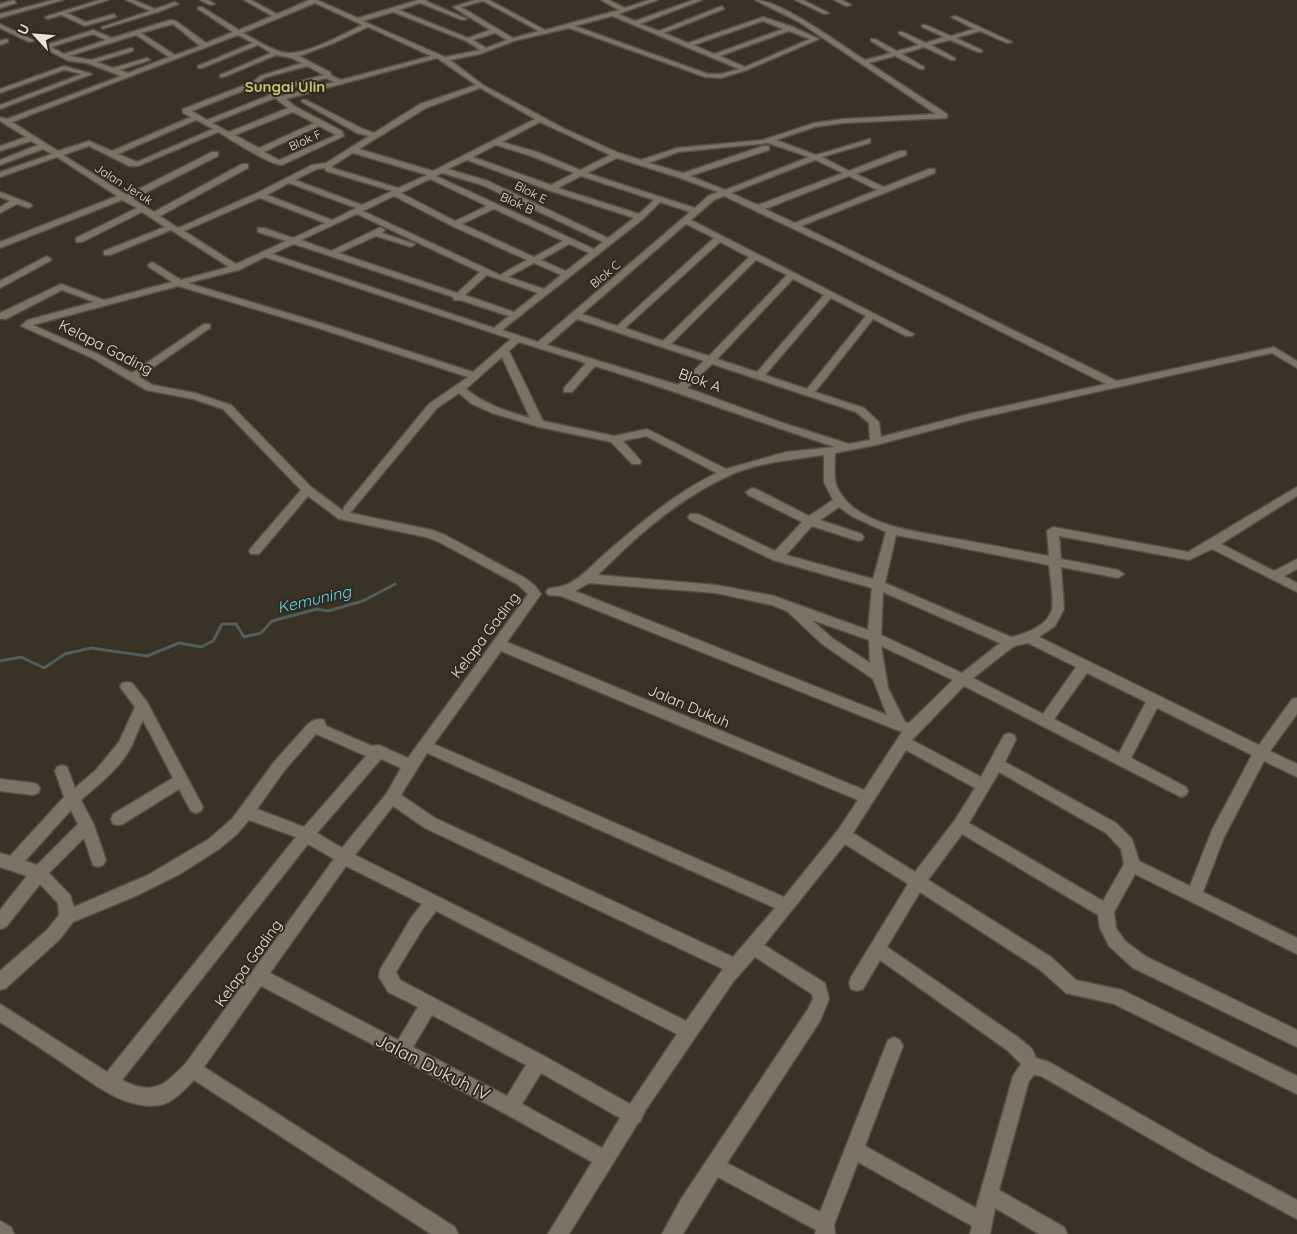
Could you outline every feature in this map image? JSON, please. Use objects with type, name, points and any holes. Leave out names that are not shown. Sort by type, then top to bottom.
[{"type":"street","points":[[0,16],[60,0]]},
{"type":"street","points":[[86,0],[102,7]]},
{"type":"street","points":[[48,17],[105,0]]},
{"type":"street","points":[[129,0],[156,11]]},
{"type":"street","points":[[104,28],[175,5],[165,0]]},
{"type":"street","points":[[203,0],[212,4]]},
{"type":"street","points":[[247,0],[278,17]]},
{"type":"street","points":[[395,0],[402,6]]},
{"type":"street","points":[[359,20],[422,0],[457,16],[487,33]]},
{"type":"street","points":[[512,40],[456,7],[479,0],[545,32]]},
{"type":"street","points":[[606,0],[625,10]]},
{"type":"street","points":[[636,23],[699,0]]},
{"type":"street","points":[[641,163],[685,148],[742,145],[770,141],[800,129],[843,121],[944,116],[866,62],[801,21],[761,0]]},
{"type":"street","points":[[798,0],[826,13]]},
{"type":"street","points":[[837,0],[848,5]]},
{"type":"street","points":[[3,120],[129,76],[314,1],[369,24],[440,58],[481,86],[562,131],[616,155],[683,176],[723,193],[794,226],[1114,384]]},
{"type":"street","points":[[276,95],[440,58],[485,50],[512,40],[570,26],[653,1],[679,14]]},
{"type":"street","points":[[0,6],[14,2]]},
{"type":"street","points":[[200,8],[239,33],[276,53],[293,56],[309,63],[340,82]]},
{"type":"street","points":[[660,33],[722,8]]},
{"type":"street","points":[[392,9],[468,40],[485,50]]},
{"type":"street","points":[[110,11],[130,20]]},
{"type":"street","points":[[60,13],[88,24],[118,14]]},
{"type":"street","points":[[612,14],[745,69]]},
{"type":"street","points":[[686,17],[693,20]]},
{"type":"street","points":[[954,17],[1009,42]]},
{"type":"street","points":[[570,26],[707,76],[728,75],[815,40],[815,38],[763,19],[689,45]]},
{"type":"street","points":[[63,56],[167,22],[174,22],[205,46]]},
{"type":"street","points":[[293,56],[332,42],[369,24]]},
{"type":"street","points":[[0,26],[31,41]]},
{"type":"street","points":[[924,26],[980,52]]},
{"type":"street","points":[[714,56],[791,28]]},
{"type":"street","points":[[866,62],[980,29]]},
{"type":"street","points":[[468,40],[496,30]]},
{"type":"street","points":[[112,41],[93,32],[45,47],[71,60],[91,62],[129,76]]},
{"type":"street","points":[[138,33],[176,58],[185,60]]},
{"type":"street","points":[[901,33],[953,59]]},
{"type":"street","points":[[873,40],[922,68]]},
{"type":"street","points":[[200,67],[258,43]]},
{"type":"street","points":[[91,62],[131,50]]},
{"type":"street","points":[[222,76],[276,53]]},
{"type":"street","points":[[114,70],[147,60]]},
{"type":"street","points":[[309,63],[262,77],[255,83],[186,111],[198,116],[256,152],[319,123]]},
{"type":"street","points":[[193,64],[231,80]]},
{"type":"street","points":[[0,91],[64,68],[88,74],[0,107]]},
{"type":"street","points":[[208,122],[328,76]]},
{"type":"street","points":[[255,83],[276,95],[293,109],[319,123]]},
{"type":"street","points":[[107,253],[175,229],[260,195],[315,167],[328,165],[424,106],[481,86]]},
{"type":"street","points":[[304,101],[360,131],[375,136]]},
{"type":"street","points":[[229,135],[293,109]]},
{"type":"street","points":[[113,154],[198,116]]},
{"type":"street","name":"Kelapa Gading","points":[[0,1012],[109,1084],[129,1093],[145,1097],[162,1096],[177,1085],[192,1069],[344,857],[392,797],[410,766],[498,644],[532,601],[535,594],[531,588],[521,581],[450,541],[428,533],[343,516],[332,510],[307,490],[227,408],[195,396],[150,388],[95,356],[26,326],[41,318],[181,284],[236,268],[334,223],[540,119]]},
{"type":"street","name":"Jalan Jeruk","points":[[3,120],[236,268]]},
{"type":"street","name":"Blok F","points":[[256,152],[275,162],[282,162],[340,136],[340,133],[319,123]]},
{"type":"street","points":[[0,175],[89,143],[132,164],[138,164],[219,129]]},
{"type":"street","points":[[0,149],[31,138]]},
{"type":"street","points":[[770,141],[816,157],[883,190]]},
{"type":"street","points":[[867,141],[816,157],[711,198],[686,221],[908,334]]},
{"type":"street","points":[[495,142],[580,173],[696,211]]},
{"type":"street","points":[[683,176],[779,144]]},
{"type":"street","points":[[0,163],[43,146]]},
{"type":"street","name":"Blok B","points":[[353,150],[431,175],[595,253]]},
{"type":"street","points":[[756,209],[903,153]]},
{"type":"street","points":[[0,245],[124,198],[214,154]]},
{"type":"street","points":[[551,188],[616,155]]},
{"type":"street","points":[[466,157],[551,188],[640,217]]},
{"type":"street","points":[[328,165],[329,169],[397,192],[455,224],[567,274]]},
{"type":"street","points":[[154,216],[245,166]]},
{"type":"street","name":"Blok E","points":[[442,170],[485,183],[608,241]]},
{"type":"street","points":[[794,226],[932,171]]},
{"type":"street","points":[[288,180],[360,209],[388,226],[485,272],[545,292]]},
{"type":"street","points":[[0,194],[28,206]]},
{"type":"street","points":[[260,195],[334,223]]},
{"type":"street","points":[[497,330],[640,217],[659,199]]},
{"type":"street","points":[[0,211],[16,201]]},
{"type":"street","points":[[455,224],[493,206]]},
{"type":"street","points":[[79,240],[142,209]]},
{"type":"street","name":"Blok C","points":[[540,346],[686,221]]},
{"type":"street","points":[[332,254],[388,226]]},
{"type":"street","points":[[261,230],[386,270],[457,298],[515,315]]},
{"type":"street","points":[[375,233],[451,256]]},
{"type":"street","points":[[619,329],[719,238]]},
{"type":"street","points":[[500,278],[568,241]]},
{"type":"street","name":"Blok A","points":[[267,255],[497,330],[540,346],[680,389],[778,425],[848,447]]},
{"type":"street","points":[[664,344],[755,256]]},
{"type":"street","points":[[0,285],[47,259]]},
{"type":"street","points":[[152,266],[181,284],[321,326],[475,376]]},
{"type":"street","points":[[457,298],[485,272]]},
{"type":"street","points":[[680,389],[711,360],[792,275]]},
{"type":"street","points":[[1,317],[61,288],[104,303]]},
{"type":"street","points":[[759,376],[830,294]]},
{"type":"street","points":[[576,315],[860,410],[874,422],[876,442]]},
{"type":"street","points":[[809,393],[871,315]]},
{"type":"street","points":[[1,317],[26,326]]},
{"type":"street","points":[[133,377],[206,326]]},
{"type":"street","points":[[348,510],[433,406],[460,389],[518,338]]},
{"type":"street","points":[[504,350],[539,424]]},
{"type":"street","points":[[984,786],[905,733],[557,592],[573,587],[587,578],[646,524],[695,488],[725,473],[786,456],[830,451],[876,442],[973,416],[1274,350],[1297,366]]},
{"type":"street","points":[[568,390],[594,362]]},
{"type":"street","points":[[460,389],[476,402],[496,411],[539,424],[614,439],[647,432],[725,473]]},
{"type":"street","points":[[614,439],[636,461]]},
{"type":"street","points":[[830,451],[831,486],[840,501],[850,510],[866,519],[892,530],[1118,574]]},
{"type":"street","points":[[255,551],[307,490]]},
{"type":"street","points":[[558,1234],[727,976],[753,947],[843,835],[868,798],[905,733],[963,679],[1010,642],[1029,638],[1051,623],[1058,609],[1053,532],[1189,556],[1212,544],[1297,490]]},
{"type":"street","points":[[752,492],[810,521],[858,537]]},
{"type":"street","points":[[777,557],[810,521],[840,501]]},
{"type":"street","points":[[694,517],[777,557],[878,585],[1010,642]]},
{"type":"street","points":[[892,530],[884,551],[878,585],[876,638],[879,676],[891,709],[905,733]]},
{"type":"street","points":[[1212,544],[1297,588]]},
{"type":"street","points":[[1275,576],[1297,563]]},
{"type":"street","points":[[587,578],[716,589],[774,601],[876,638],[963,679],[1181,791]]},
{"type":"street","points":[[790,607],[827,641],[879,676]]},
{"type":"street","points":[[1029,638],[1297,771]]},
{"type":"street","name":"Jalan Dukuh","points":[[498,644],[868,798]]},
{"type":"street","points":[[1045,722],[1085,665]]},
{"type":"street","points":[[127,688],[142,706],[196,808]]},
{"type":"street","points":[[1122,761],[1155,700]]},
{"type":"street","points":[[1194,895],[1217,835],[1261,753],[1297,703]]},
{"type":"street","points":[[68,917],[65,900],[40,873],[7,862],[72,799],[101,774],[124,746],[142,706]]},
{"type":"street","points":[[0,982],[53,935],[68,917],[159,878],[201,854],[233,828],[269,780],[313,728],[319,724],[320,729],[370,752],[379,751],[410,766]]},
{"type":"street","points":[[857,983],[918,881],[960,825],[997,764],[1009,739]]},
{"type":"street","points":[[425,746],[785,905]]},
{"type":"street","points":[[109,1084],[307,834],[379,751]]},
{"type":"street","points":[[997,764],[1111,828],[1124,839],[1132,865],[1106,911],[1105,925],[1117,945],[1139,962],[1297,1039]]},
{"type":"street","points":[[62,771],[72,799],[87,825],[98,860]]},
{"type":"street","points":[[118,819],[181,780]]},
{"type":"street","points":[[0,785],[33,789]]},
{"type":"street","points":[[392,797],[430,824],[736,967]]},
{"type":"street","points":[[246,813],[269,819],[307,834],[344,857],[690,1032]]},
{"type":"street","points":[[0,922],[40,873],[87,825]]},
{"type":"street","points":[[960,825],[1106,911]]},
{"type":"street","points":[[843,835],[1045,963],[1072,987],[1116,996],[1297,1085]]},
{"type":"street","points":[[1132,865],[1297,946]]},
{"type":"street","points":[[434,902],[417,923],[388,970],[387,977],[394,986],[538,1062],[634,1116]]},
{"type":"street","points":[[672,1234],[814,1015],[821,999],[819,989],[753,947]]},
{"type":"street","points":[[877,949],[1013,1044],[1026,1055],[1031,1066]]},
{"type":"street","name":"Jalan Dukuh IV","points":[[259,976],[510,1107],[606,1160]]},
{"type":"street","points":[[401,1050],[429,1004]]},
{"type":"street","points":[[715,1166],[825,1230],[894,1046]]},
{"type":"street","points":[[510,1107],[538,1062]]},
{"type":"street","points":[[854,1150],[981,1228],[1022,1076],[1031,1066]]},
{"type":"street","points":[[1031,1066],[1044,1068],[1204,1160],[1297,1210]]},
{"type":"street","points":[[192,1069],[448,1234]]},
{"type":"street","points":[[989,1194],[1057,1234]]},
{"type":"street","points":[[0,1230],[4,1234]]},
{"type":"waterway","name":"Kemuning","points":[[0,661],[21,657],[44,668],[65,654],[91,648],[147,656],[179,643],[201,647],[213,641],[222,624],[236,624],[244,637],[261,633],[272,621],[317,609],[328,611],[363,601],[395,584]]},
{"type":"district","name":"Sungai Ulin","points":[[285,86]]}]
